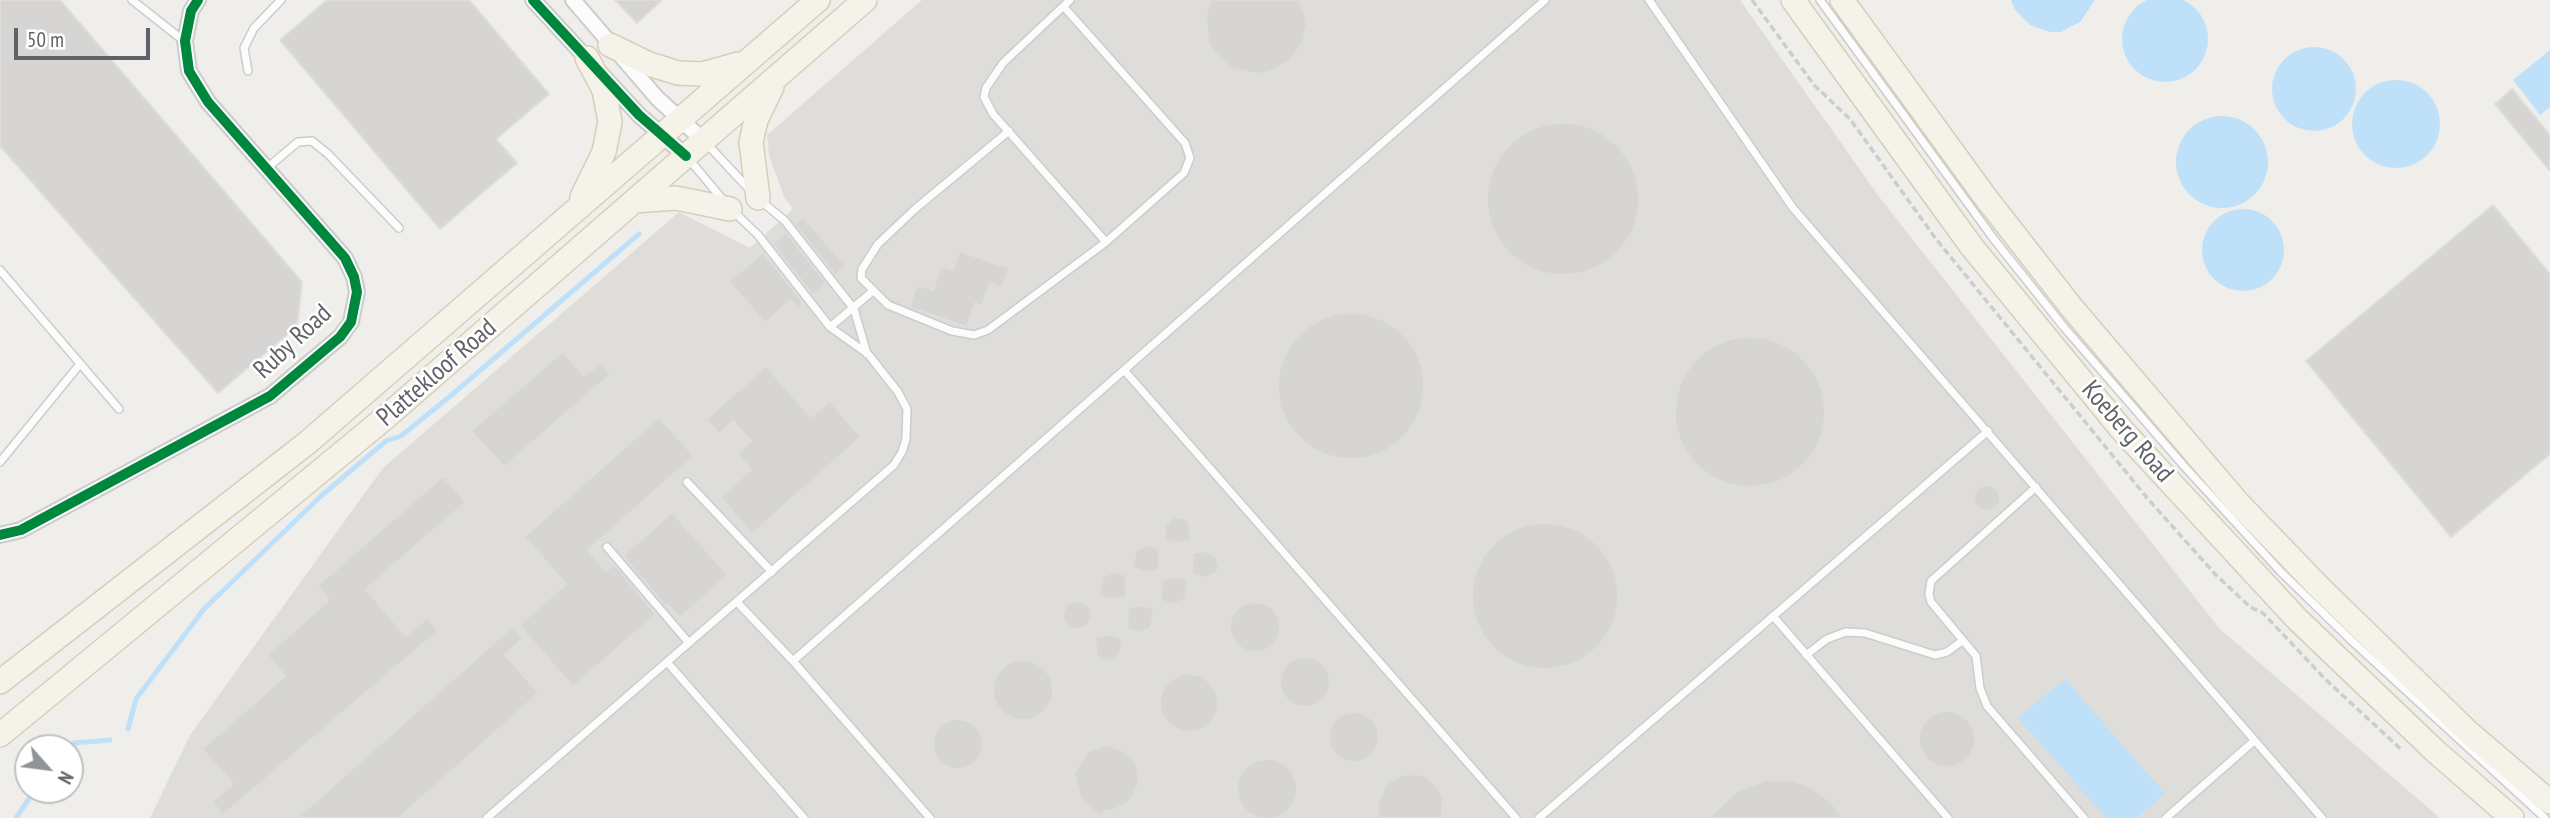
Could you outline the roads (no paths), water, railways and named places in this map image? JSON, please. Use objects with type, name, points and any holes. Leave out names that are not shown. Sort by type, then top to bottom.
[{"type":"main road","name":"Plattekloof Road","points":[[0,682],[307,443],[818,0]]},
{"type":"main road","name":"Plattekloof Road","points":[[0,735],[386,417],[866,0]]},
{"type":"main road","name":"Koeberg Road","points":[[1793,0],[1972,247],[2122,430],[2297,619],[2435,751],[2512,818]]},
{"type":"main road","name":"Koeberg Road","points":[[1842,0],[1994,209],[2081,318],[2238,503],[2321,589],[2468,732],[2550,802]]},
{"type":"main road","points":[[610,45],[649,64],[686,74],[714,72],[748,61]]},
{"type":"main road","points":[[575,209],[598,168],[609,127],[604,90],[587,58]]},
{"type":"main road","points":[[758,198],[751,159],[753,132],[765,99],[781,73]]},
{"type":"main road","points":[[634,201],[676,198],[730,209]]},
{"type":"street","points":[[184,41],[191,11],[198,0]]},
{"type":"street","points":[[533,0],[662,135],[686,156]]},
{"type":"street","points":[[573,0],[657,98],[704,141]]},
{"type":"street","name":"Ruby Road","points":[[0,534],[21,530],[270,396],[341,337],[355,310],[355,277],[345,258],[266,169],[197,85],[186,58],[184,41]]},
{"type":"lane","points":[[132,0],[161,26],[184,41]]},
{"type":"lane","points":[[248,71],[244,48],[259,22],[281,0]]},
{"type":"lane","points":[[1070,0],[1003,63],[986,88],[988,106],[1106,242]]},
{"type":"lane","points":[[793,661],[1545,0]]},
{"type":"lane","points":[[1649,0],[1793,208],[2322,818]]},
{"type":"lane","points":[[1820,0],[1993,238],[2063,326],[2183,466],[2325,615],[2443,728],[2544,818]]},
{"type":"lane","points":[[1009,131],[915,209],[878,244],[860,273],[863,282],[900,312],[967,335],[982,333],[1015,313],[1106,242],[1184,173],[1189,164],[1189,150],[1174,129],[1063,7]]},
{"type":"lane","points":[[266,169],[298,142],[312,141],[328,154],[399,228]]},
{"type":"lane","points":[[704,141],[758,198],[785,221],[854,309],[867,354]]},
{"type":"lane","points":[[486,818],[894,466],[902,453],[906,439],[907,409],[898,392],[867,354],[830,327],[758,235],[730,209],[686,156]]},
{"type":"lane","points":[[0,270],[119,409]]},
{"type":"lane","points":[[830,327],[873,291]]},
{"type":"lane","points":[[0,463],[80,364]]},
{"type":"lane","points":[[1124,370],[1516,818]]},
{"type":"lane","points":[[1539,818],[1988,431]]},
{"type":"lane","points":[[687,482],[772,572]]},
{"type":"lane","points":[[2036,487],[1931,580],[1931,602],[1979,663],[1980,688],[1987,706],[2084,818]]},
{"type":"lane","points":[[607,547],[689,643]]},
{"type":"lane","points":[[737,602],[793,661],[930,818]]},
{"type":"lane","points":[[1773,616],[1948,818]]},
{"type":"lane","points":[[1806,655],[1826,639],[1846,632],[1865,634],[1935,655],[1947,652],[1962,641]]},
{"type":"lane","points":[[667,662],[804,818]]},
{"type":"lane","points":[[2166,818],[2254,741]]},
{"type":"water","points":[[2165,-4],[2189,3],[2201,15],[2208,39],[2201,63],[2189,75],[2165,82],[2141,75],[2129,63],[2122,39],[2129,15],[2141,3]]},
{"type":"water","points":[[2011,0],[2095,0],[2080,22],[2061,32],[2050,32],[2030,25],[2015,10]]},
{"type":"water","points":[[2306,47],[2322,47],[2338,54],[2349,65],[2356,81],[2353,105],[2344,119],[2322,131],[2306,131],[2290,124],[2279,113],[2272,97],[2272,81],[2279,65],[2290,54]]},
{"type":"water","points":[[2550,50],[2550,107],[2540,115],[2513,80]]},
{"type":"water","points":[[2396,80],[2421,87],[2433,99],[2440,124],[2433,149],[2421,161],[2396,168],[2371,161],[2359,149],[2352,124],[2359,99],[2371,87]]},
{"type":"water","points":[[2222,116],[2240,120],[2254,130],[2264,144],[2268,162],[2264,180],[2254,194],[2240,204],[2222,208],[2204,204],[2190,194],[2180,180],[2176,162],[2180,144],[2190,130],[2204,120]]},
{"type":"water","points":[[2243,209],[2259,212],[2272,221],[2281,234],[2284,250],[2281,266],[2272,279],[2259,288],[2243,291],[2227,288],[2214,279],[2205,266],[2202,250],[2205,234],[2214,221],[2227,212]]},
{"type":"water","points":[[2065,679],[2165,794],[2136,818],[2106,818],[2018,718]]},
{"type":"waterway","points":[[128,729],[136,699],[204,609],[321,496],[386,441],[401,436],[448,398],[639,234]]},
{"type":"waterway","points":[[84,742],[110,740]]},
{"type":"waterway","points":[[16,818],[26,804]]}]
